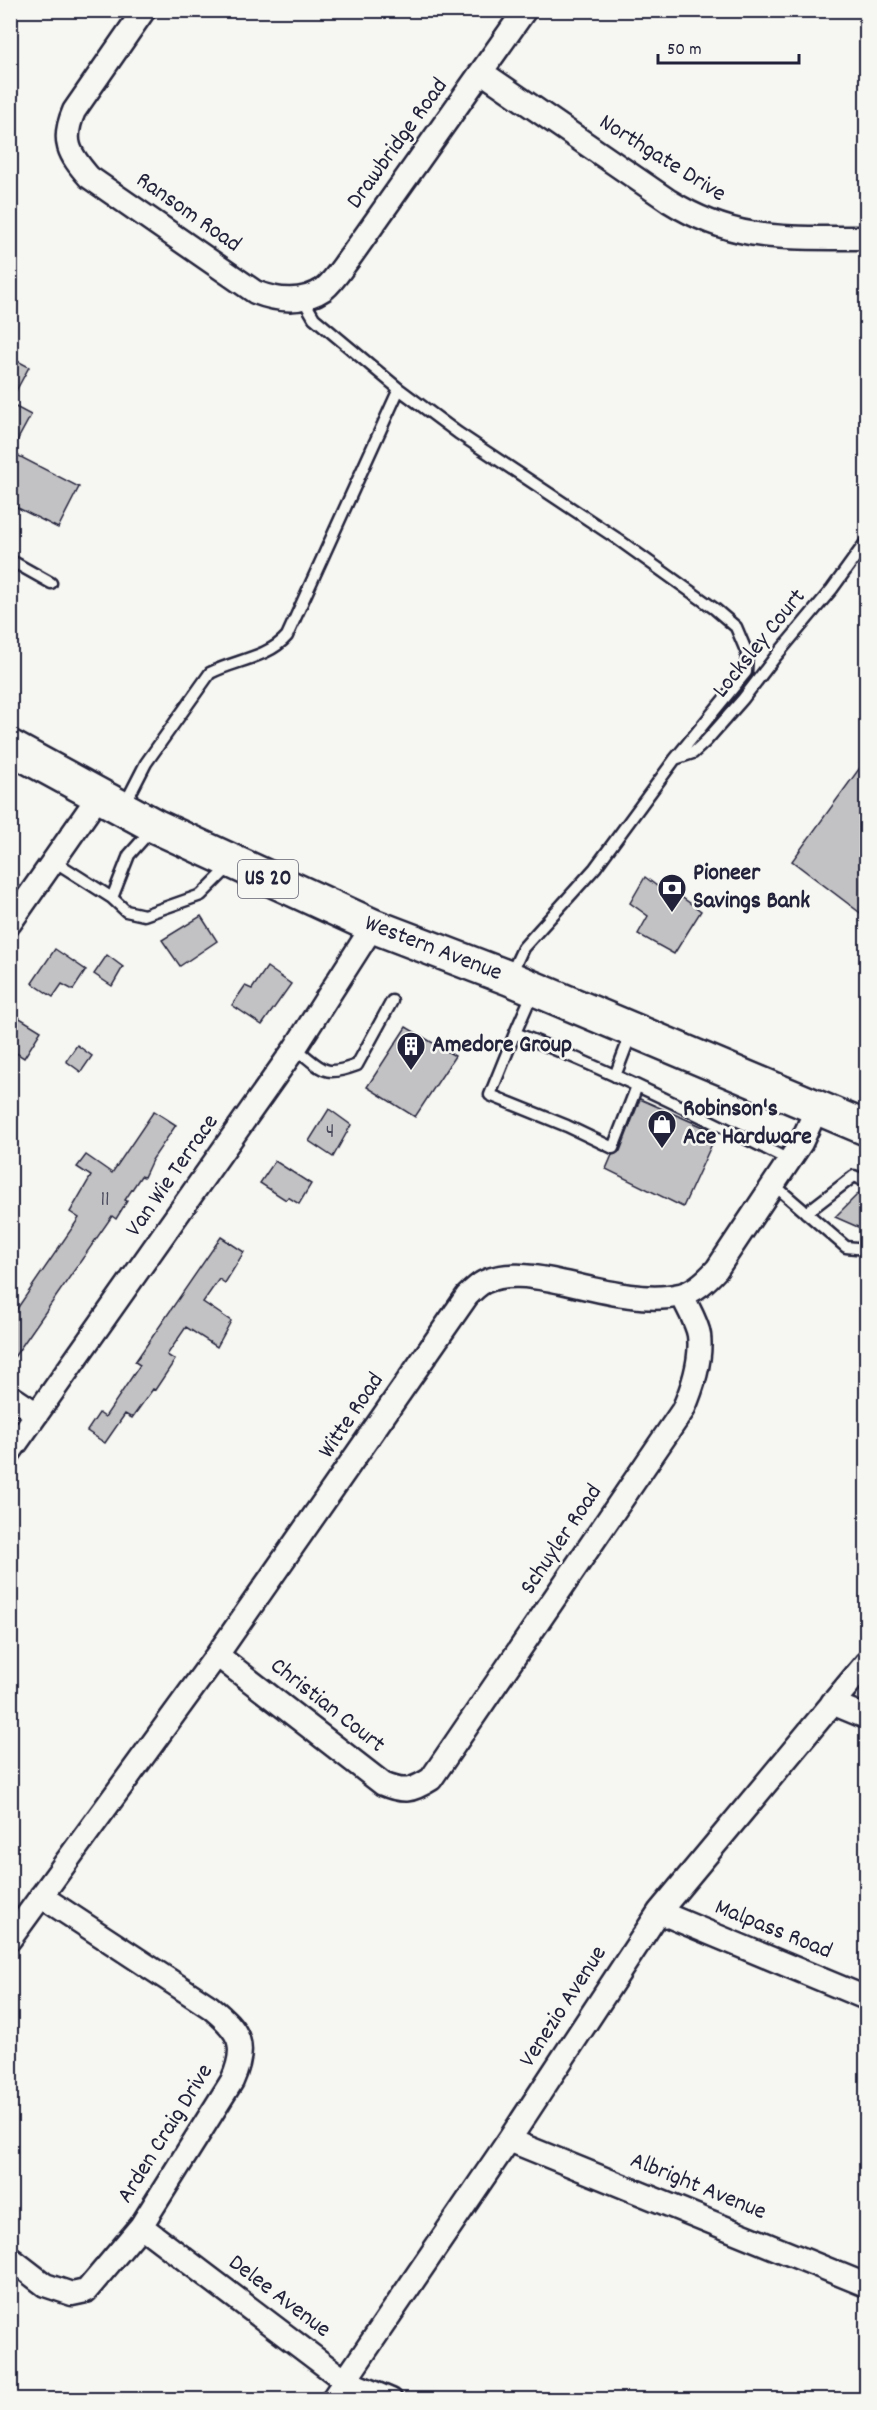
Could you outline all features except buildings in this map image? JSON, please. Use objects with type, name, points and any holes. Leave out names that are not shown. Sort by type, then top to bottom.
[{"type":"main road","name":"Western Avenue","points":[[10,747],[155,826],[373,926],[522,984],[867,1128]]},
{"type":"street","name":"Ransom Road","points":[[144,10],[74,111],[68,124],[67,138],[71,157],[89,177],[255,292],[281,300],[303,298]]},
{"type":"street","name":"Drawbridge Road","points":[[303,298],[325,288],[351,256],[483,73],[525,10]]},
{"type":"street","name":"Northgate Drive","points":[[483,73],[669,201],[713,225],[742,233],[770,237],[867,238]]},
{"type":"street","points":[[10,923],[54,861],[110,803]]},
{"type":"street","name":"Van Wie Terrace","points":[[10,1452],[295,1048],[373,926]]},
{"type":"street","name":"Witte Road","points":[[10,1939],[217,1655],[467,1296],[482,1282],[497,1277],[535,1276],[637,1296],[658,1298],[682,1295],[706,1281],[717,1269],[801,1143],[818,1106]]},
{"type":"street","name":"Schuyler Road","points":[[407,1790],[431,1779],[683,1410],[690,1393],[699,1354],[698,1333],[682,1295]]},
{"type":"street","points":[[10,1396],[37,1414]]},
{"type":"street","name":"Christian Court","points":[[217,1655],[383,1784],[398,1790],[407,1790]]},
{"type":"street","name":"Venezio Avenue","points":[[332,2400],[509,2140],[659,1912],[867,1663]]},
{"type":"street","points":[[832,1703],[867,1718]]},
{"type":"street","name":"Arden Craig Drive","points":[[10,2258],[45,2285],[72,2294],[86,2291],[141,2226],[232,2081],[241,2062],[238,2036],[226,2020],[210,2007],[41,1896]]},
{"type":"street","name":"Malpass Road","points":[[659,1912],[867,1998]]},
{"type":"street","name":"Albright Avenue","points":[[509,2140],[867,2285]]},
{"type":"street","name":"Delee Avenue","points":[[141,2226],[344,2380],[391,2400]]},
{"type":"lane","points":[[303,298],[314,318],[399,389],[458,434],[616,538],[736,627],[747,653],[746,672],[675,759],[595,868],[523,948],[522,984],[515,1033],[490,1095],[567,1126],[613,1148],[637,1086]]},
{"type":"lane","points":[[110,803],[146,764],[210,673],[272,650],[287,636],[399,389]]},
{"type":"lane","name":"Locksley Court","points":[[675,759],[693,753],[721,724],[832,589],[867,542]]},
{"type":"lane","points":[[10,560],[51,583]]},
{"type":"lane","points":[[112,898],[129,855],[155,826]]},
{"type":"lane","points":[[54,861],[112,898],[126,911],[144,915],[201,895],[232,863]]},
{"type":"lane","points":[[295,1048],[327,1072],[339,1072],[357,1065],[392,1001]]},
{"type":"lane","points":[[615,1076],[632,1031]]},
{"type":"lane","points":[[515,1033],[637,1086],[789,1160]]},
{"type":"lane","points":[[806,1213],[854,1176],[867,1181]]},
{"type":"lane","points":[[773,1184],[846,1247],[867,1248]]},
{"type":"place","name":"Pioneer Savings Bank","points":[[672,914]]},
{"type":"place","name":"Amedore Group","points":[[411,1072]]},
{"type":"place","name":"Robinson's Ace Hardware","points":[[662,1150]]}]
